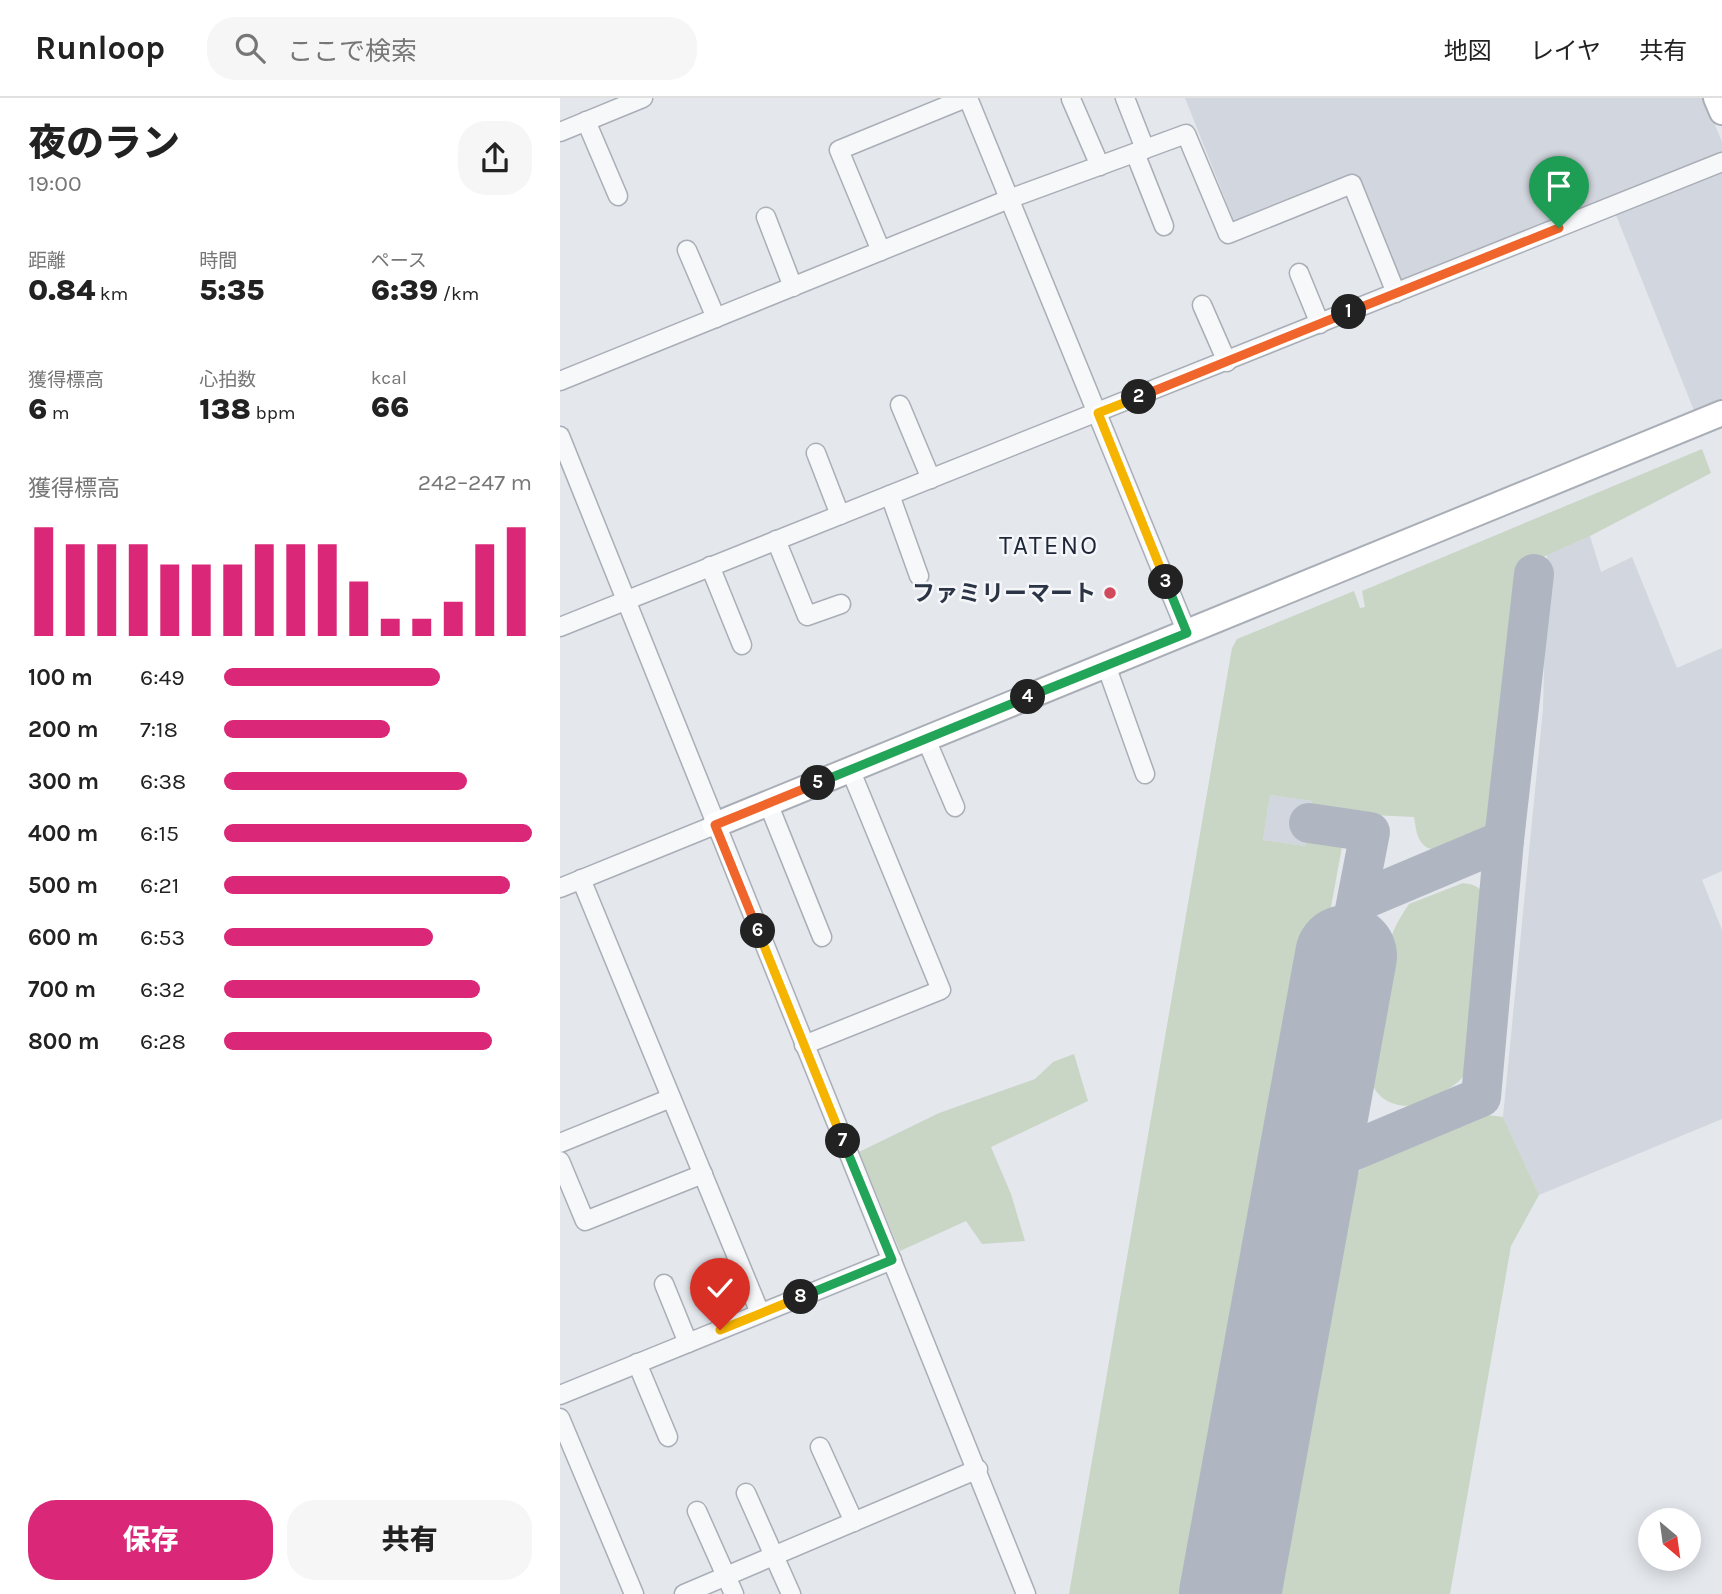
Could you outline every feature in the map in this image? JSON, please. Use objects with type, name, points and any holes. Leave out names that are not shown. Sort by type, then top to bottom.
[{"type":"street","points":[[560,132],[643,98]]},
{"type":"street","points":[[881,251],[839,150],[967,98],[1187,633]]},
{"type":"street","points":[[1125,98],[1164,226]]},
{"type":"street","points":[[1716,98],[1722,112]]},
{"type":"street","points":[[1071,99],[1100,166]]},
{"type":"street","points":[[586,121],[618,196]]},
{"type":"street","points":[[560,381],[1009,199],[1186,134],[1228,234],[1352,184],[1396,293]]},
{"type":"street","points":[[560,627],[1722,162]]},
{"type":"street","points":[[766,217],[793,287]]},
{"type":"street","points":[[687,250],[716,318]]},
{"type":"street","points":[[1299,274],[1320,324]]},
{"type":"street","points":[[1202,304],[1227,362]]},
{"type":"street","points":[[900,405],[931,479]]},
{"type":"street","points":[[560,888],[1722,413]]},
{"type":"street","points":[[560,436],[804,1045],[978,1469],[1026,1594]]},
{"type":"street","points":[[816,453],[840,515]]},
{"type":"street","points":[[890,495],[919,576]]},
{"type":"street","points":[[776,540],[807,616],[841,604]]},
{"type":"street","points":[[710,566],[742,645]]},
{"type":"street","points":[[1106,665],[1145,774]]},
{"type":"street","points":[[926,739],[955,807]]},
{"type":"street","points":[[804,1045],[940,990],[850,769]]},
{"type":"street","points":[[768,803],[822,937]]},
{"type":"street","points":[[581,879],[760,1313]]},
{"type":"street","points":[[560,1143],[671,1098]]},
{"type":"street","points":[[560,1161],[585,1221],[703,1174]]},
{"type":"street","points":[[560,1395],[892,1260]]},
{"type":"street","points":[[664,1284],[688,1343]]},
{"type":"street","points":[[637,1363],[668,1437]]},
{"type":"street","points":[[560,1418],[634,1594]]},
{"type":"street","points":[[820,1447],[854,1522]]},
{"type":"street","points":[[684,1594],[978,1469]]},
{"type":"street","points":[[746,1493],[791,1594]]},
{"type":"street","points":[[697,1511],[734,1594]]},
{"type":"shaded area","points":[[1185,98],[1704,98],[1722,142],[1722,153],[1401,285],[1356,176],[1235,224]]},
{"type":"shaded area","points":[[1722,172],[1722,402],[1695,413],[1616,215]]},
{"type":"shaded area","points":[[1590,536],[1601,572],[1632,557],[1677,668],[1722,648],[1722,871],[1702,880],[1722,930],[1722,1119],[1539,1195],[1503,1117],[1543,709],[1547,555]]},
{"type":"shaded area","points":[[1270,795],[1312,801],[1305,846],[1263,840]]},
{"type":"green space","points":[[1702,449],[1711,473],[1590,536],[1523,566],[1501,791],[1491,818],[1481,831],[1458,844],[1432,849],[1420,841],[1414,817],[1350,814],[1311,808],[1312,801],[1270,795],[1263,840],[1305,846],[1306,842],[1342,847],[1205,1594],[1069,1594],[1232,648],[1237,639],[1354,591],[1360,608],[1365,607],[1362,591]]},
{"type":"green space","points":[[1463,883],[1474,885],[1480,890],[1489,906],[1473,1062],[1464,1076],[1446,1090],[1416,1105],[1399,1105],[1383,1098],[1377,1092],[1370,1076],[1375,1028],[1393,932],[1409,904]]},
{"type":"green space","points":[[1074,1054],[1088,1101],[991,1147],[1011,1194],[1025,1241],[982,1244],[966,1221],[900,1251],[859,1152],[939,1113],[1035,1079],[1053,1062]]},
{"type":"green space","points":[[1488,1115],[1503,1117],[1539,1195],[1511,1246],[1450,1594],[1274,1594],[1346,1192],[1360,1170],[1369,1165]]},
{"type":"taxiway","points":[[1307,1170],[1481,1097],[1504,840],[1534,574]]},
{"type":"taxiway","points":[[1309,823],[1370,832],[1346,956]]},
{"type":"taxiway","points":[[1357,902],[1504,840]]},
{"type":"runway","points":[[1230,1594],[1346,956]]},
{"type":"place","name":"ファミリーマート","points":[[1110,593]]},
{"type":"district","name":"TATENO","points":[[1049,545]]},
{"type":"route","points":[[720,1330],[892,1260],[715,825],[1187,633],[1098,413],[1559,228]]}]
